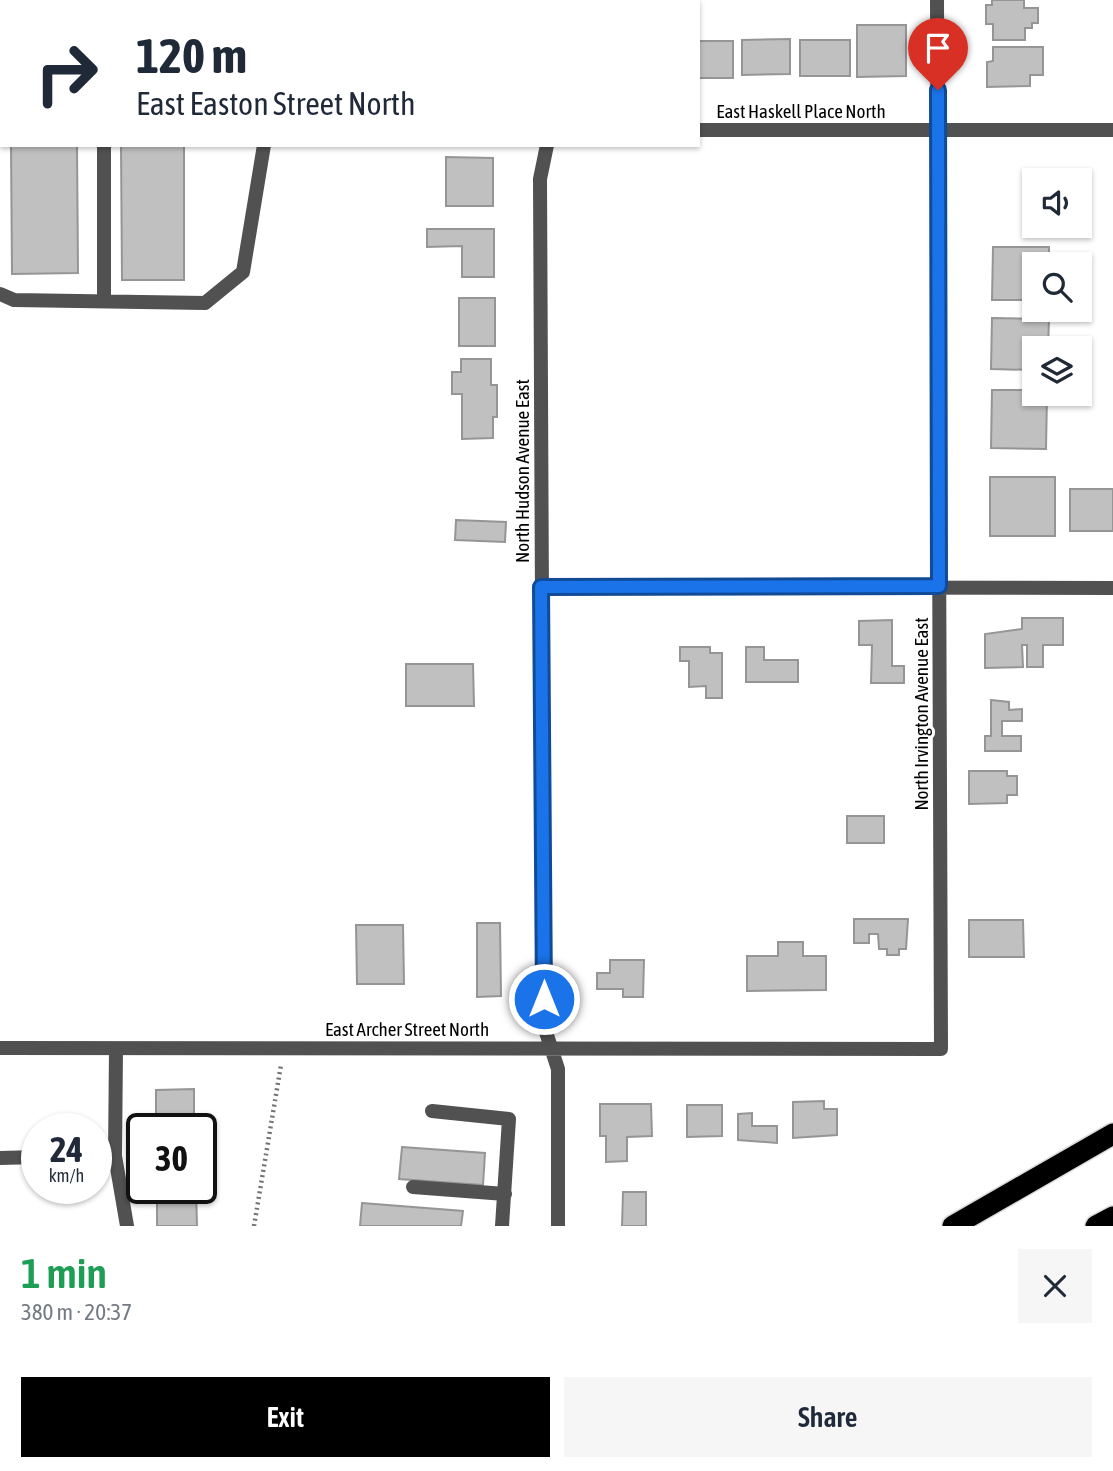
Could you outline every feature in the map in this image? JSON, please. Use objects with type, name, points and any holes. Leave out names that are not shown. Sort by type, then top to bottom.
[{"type":"highway","points":[[953,1226],[1113,1134]]},
{"type":"highway","points":[[1096,1226],[1113,1217]]},
{"type":"street","name":"North Irvington Avenue East","points":[[937,0],[941,1049]]},
{"type":"street","name":"East Haskell Place North","points":[[700,130],[1113,130]]},
{"type":"street","points":[[104,147],[104,301]]},
{"type":"street","points":[[0,294],[14,300],[205,303],[243,272],[264,147]]},
{"type":"street","name":"North Hudson Avenue East","points":[[547,147],[540,179],[544,1026],[558,1069],[558,1226]]},
{"type":"street","points":[[541,587],[1113,588]]},
{"type":"street","name":"East Archer Street North","points":[[0,1048],[941,1049]]},
{"type":"street","points":[[116,1049],[115,1156],[127,1226]]},
{"type":"street","points":[[432,1111],[509,1119],[502,1226]]},
{"type":"street","points":[[0,1157],[21,1157]]},
{"type":"street","points":[[412,1187],[505,1194]]},
{"type":"path","points":[[254,1226],[284,1049]]},
{"type":"building","points":[[992,0],[1024,0],[1024,8],[1038,8],[1038,23],[1032,23],[1032,28],[1025,28],[1025,40],[993,40],[993,24],[986,24],[986,5],[992,5]]},
{"type":"building","points":[[857,25],[906,25],[906,76],[857,77]]},
{"type":"building","points":[[790,39],[790,74],[742,75],[742,40]]},
{"type":"building","points":[[800,40],[850,40],[850,76],[800,76]]},
{"type":"building","points":[[700,41],[733,41],[733,78],[700,78]]},
{"type":"building","points":[[993,47],[1043,47],[1043,75],[1030,75],[1030,86],[987,87],[987,62],[993,61]]},
{"type":"building","points":[[11,147],[77,147],[78,273],[12,274]]},
{"type":"building","points":[[121,147],[184,147],[184,280],[122,280]]},
{"type":"building","points":[[446,157],[493,158],[493,206],[446,206]]},
{"type":"building","points":[[427,229],[494,229],[494,277],[462,277],[462,246],[427,247]]},
{"type":"building","points":[[993,247],[1049,247],[1049,252],[1022,252],[1022,300],[992,300]]},
{"type":"building","points":[[459,298],[495,298],[495,346],[459,346]]},
{"type":"building","points":[[992,318],[1049,322],[1048,336],[1022,336],[1022,370],[991,369]]},
{"type":"building","points":[[461,359],[491,359],[491,385],[497,385],[497,417],[493,417],[493,438],[462,439],[462,394],[452,394],[452,372],[461,372]]},
{"type":"building","points":[[992,390],[1022,390],[1022,406],[1047,406],[1046,449],[991,448]]},
{"type":"building","points":[[990,477],[1055,477],[1055,536],[990,536]]},
{"type":"building","points":[[1070,489],[1113,489],[1113,531],[1070,531]]},
{"type":"building","points":[[456,520],[506,522],[505,542],[455,540]]},
{"type":"building","points":[[1022,618],[1063,618],[1063,645],[1043,645],[1043,667],[1027,667],[1027,645],[1022,645],[1023,667],[985,668],[985,634],[1022,629]]},
{"type":"building","points":[[892,620],[892,666],[904,666],[904,683],[871,683],[872,645],[859,645],[859,621]]},
{"type":"building","points":[[680,647],[710,647],[710,653],[722,653],[722,698],[706,698],[706,686],[689,687],[689,661],[680,661]]},
{"type":"building","points":[[746,647],[764,647],[764,660],[798,660],[798,682],[746,682]]},
{"type":"building","points":[[406,664],[473,664],[474,706],[406,706]]},
{"type":"building","points":[[991,700],[1009,702],[1009,710],[1022,709],[1022,721],[1002,721],[1002,736],[1021,736],[1021,751],[985,751],[985,736],[991,736]]},
{"type":"building","points":[[969,771],[1007,771],[1007,776],[1017,776],[1017,795],[1007,795],[1007,803],[969,804]]},
{"type":"building","points":[[847,816],[884,816],[884,843],[847,843]]},
{"type":"building","points":[[854,919],[908,919],[906,949],[899,949],[899,955],[887,955],[887,949],[879,949],[878,934],[869,934],[869,943],[854,943]]},
{"type":"building","points":[[969,920],[1023,920],[1024,957],[969,957]]},
{"type":"building","points":[[477,923],[500,923],[501,996],[477,997]]},
{"type":"building","points":[[356,925],[403,925],[404,984],[357,984]]},
{"type":"building","points":[[778,942],[803,942],[803,956],[826,956],[826,990],[747,991],[747,956],[778,956]]},
{"type":"building","points":[[610,960],[644,960],[643,997],[623,997],[623,989],[597,989],[597,973],[610,973]]},
{"type":"building","points":[[194,1089],[194,1113],[156,1113],[156,1090]]},
{"type":"building","points":[[824,1101],[824,1109],[837,1109],[837,1135],[793,1138],[793,1102]]},
{"type":"building","points":[[600,1104],[651,1104],[652,1136],[627,1137],[627,1161],[606,1162],[606,1136],[600,1136]]},
{"type":"building","points":[[687,1105],[722,1105],[722,1136],[687,1137]]},
{"type":"building","points":[[752,1113],[752,1126],[777,1126],[777,1143],[738,1140],[738,1114]]},
{"type":"building","points":[[402,1147],[485,1153],[483,1185],[399,1179]]},
{"type":"building","points":[[623,1192],[646,1192],[646,1226],[622,1226]]},
{"type":"building","points":[[362,1203],[463,1211],[461,1226],[360,1226]]},
{"type":"building","points":[[157,1204],[196,1204],[197,1226],[157,1226]]},
{"type":"route","points":[[544,999],[541,587],[939,586],[938,90]]}]
